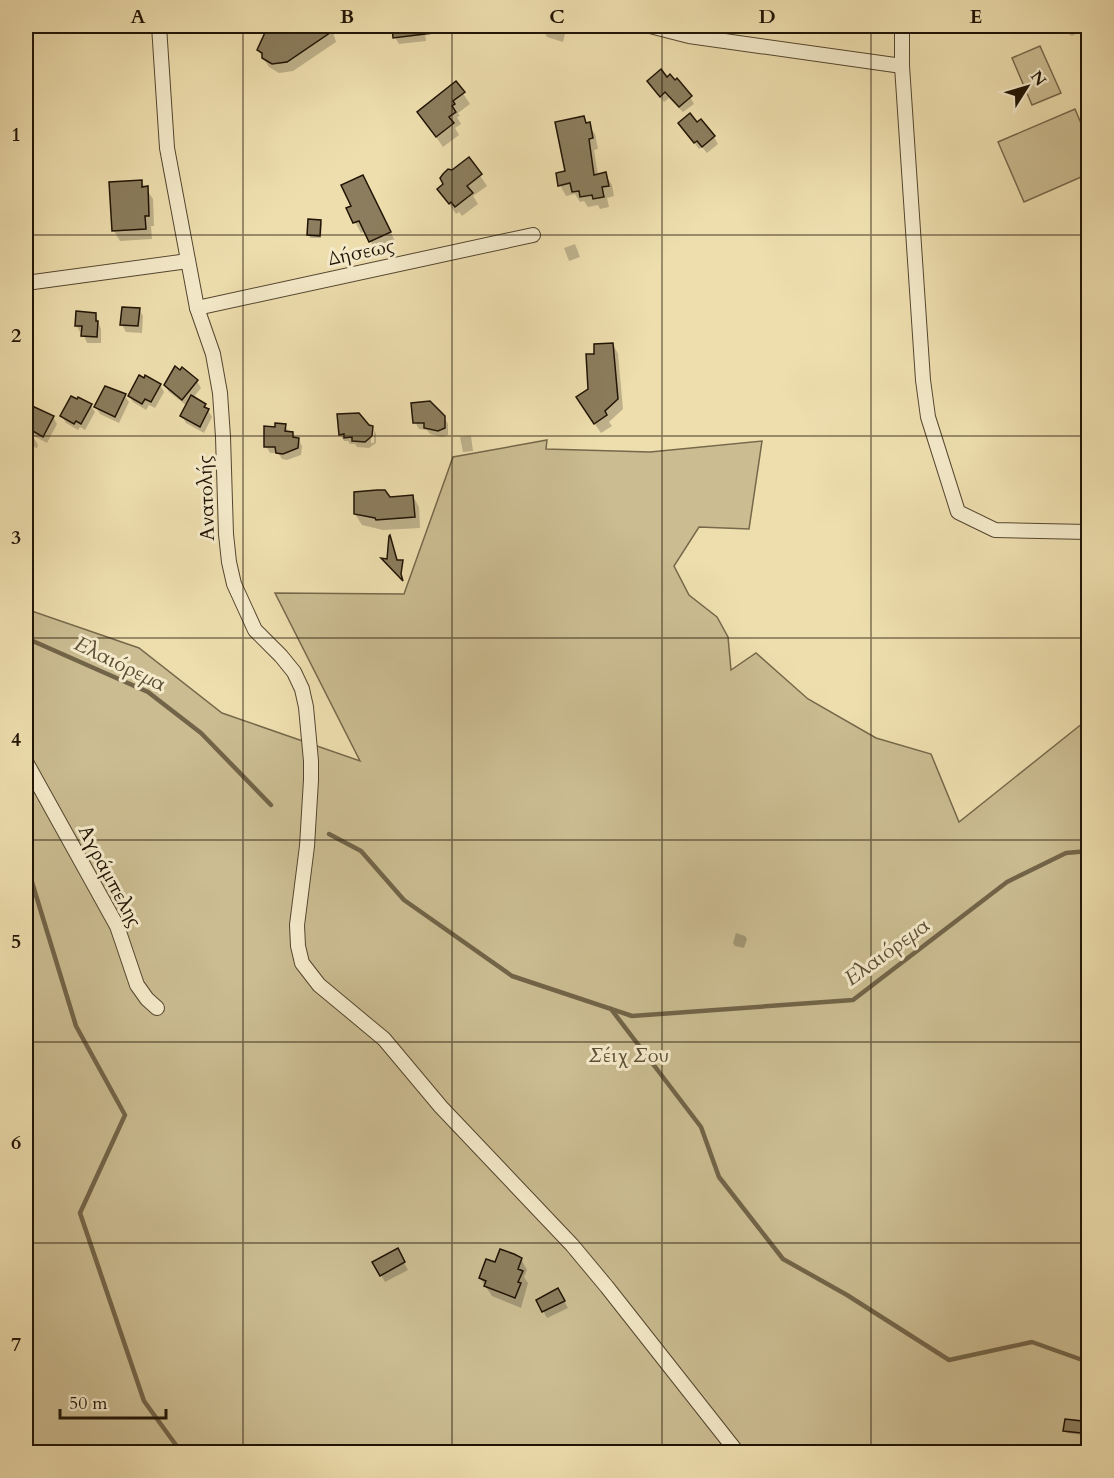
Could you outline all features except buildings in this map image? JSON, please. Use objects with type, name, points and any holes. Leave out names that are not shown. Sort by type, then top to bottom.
[{"type":"street","name":"Ανατολής","points":[[159,26],[167,148],[197,308],[213,354],[220,393],[225,534],[234,584],[255,630],[294,672],[302,689],[306,707],[311,780],[307,846],[297,925],[299,952],[304,967],[315,981],[384,1039],[441,1107],[584,1259],[737,1452]]},
{"type":"street","points":[[650,26],[689,36],[902,66]]},
{"type":"street","points":[[902,26],[902,66],[923,380],[928,417],[958,512],[995,530],[1089,532]]},
{"type":"street","name":"Δήσεως","points":[[197,308],[533,235]]},
{"type":"street","points":[[26,283],[188,261]]},
{"type":"street","name":"Αγράμπελης","points":[[26,762],[117,926],[137,985],[157,1008]]},
{"type":"green space","points":[[1040,46],[1061,93],[1032,105],[1012,58]]},
{"type":"green space","points":[[1075,109],[1088,140],[1088,174],[1024,202],[998,142]]},
{"type":"green space","name":"Σέιχ Σου","points":[[547,440],[546,449],[650,452],[762,441],[749,529],[699,527],[674,566],[689,595],[717,617],[728,637],[731,670],[756,653],[808,699],[876,738],[931,754],[959,822],[1088,719],[1088,1452],[26,1452],[26,609],[139,648],[222,713],[360,761],[275,593],[404,594],[453,457]]},
{"type":"waterway","name":"Ελαιόρεμα","points":[[26,638],[148,692],[201,733],[271,805]]},
{"type":"waterway","points":[[26,696],[30,708],[29,738]]},
{"type":"waterway","points":[[28,781],[27,866],[76,1026],[125,1115],[80,1213],[144,1401],[181,1452]]},
{"type":"waterway","name":"Ελαιόρεμα","points":[[329,834],[361,851],[404,900],[512,976],[632,1016],[853,1000],[1007,882],[1066,853],[1088,851]]},
{"type":"waterway","points":[[611,1009],[701,1127],[719,1177],[783,1259],[847,1295],[949,1360],[1032,1342],[1088,1362]]}]
